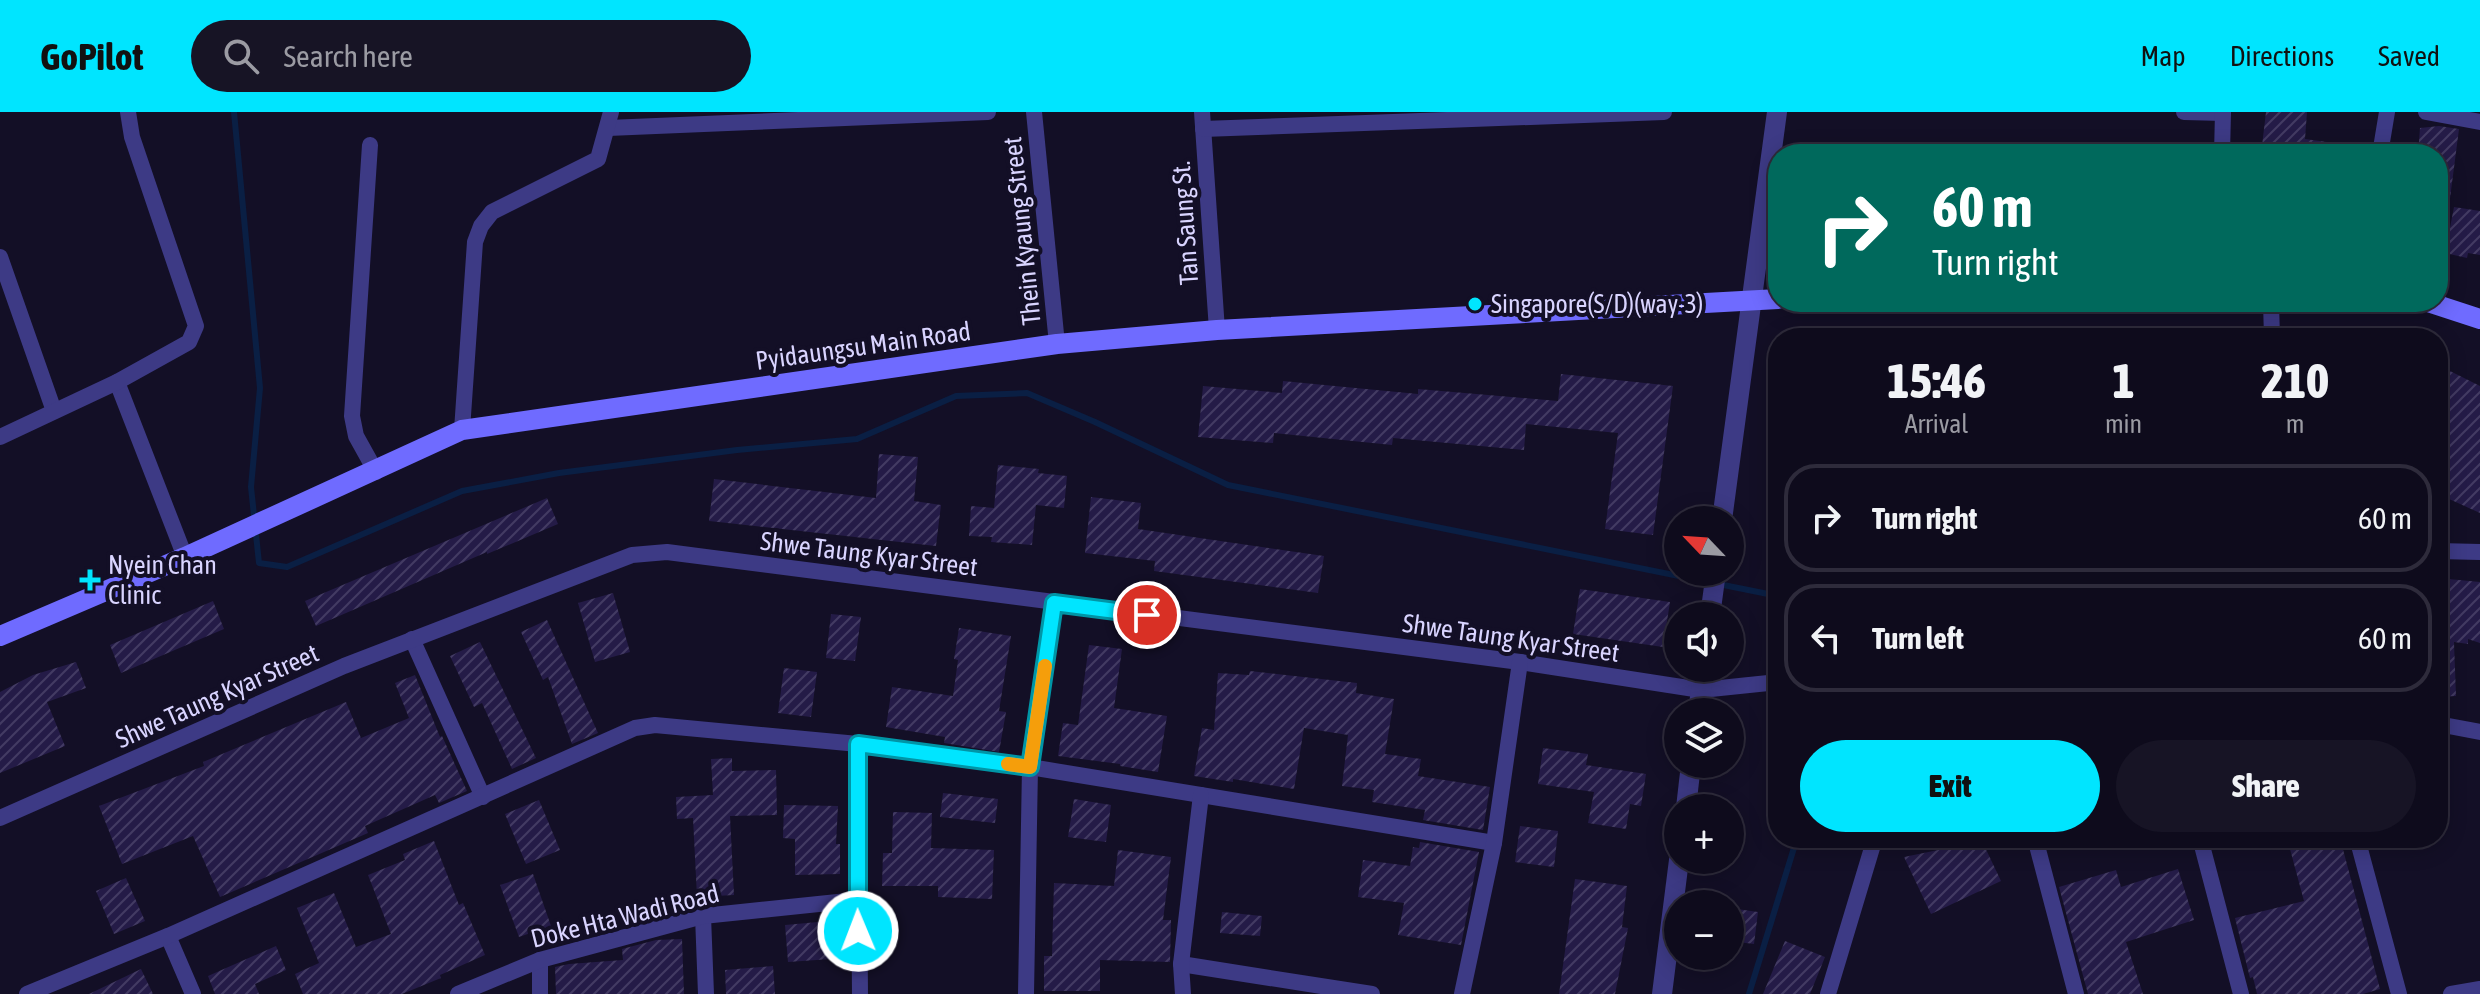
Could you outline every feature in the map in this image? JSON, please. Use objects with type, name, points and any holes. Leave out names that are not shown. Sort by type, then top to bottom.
[{"type":"main road","name":"Pyidaungsu Main Road","points":[[0,636],[376,472],[462,430],[1057,344],[1217,330],[1768,299]]},
{"type":"main road","points":[[2448,309],[2480,319]]},
{"type":"street","points":[[0,437],[117,382],[189,342],[196,326],[132,137],[128,112]]},
{"type":"street","points":[[462,430],[475,242],[481,226],[492,212],[598,159],[609,120],[988,112]]},
{"type":"street","name":"Thein Kyaung Street","points":[[1034,112],[1057,344]]},
{"type":"street","points":[[1202,120],[1664,112]]},
{"type":"street","points":[[1772,144],[1777,112]]},
{"type":"street","points":[[2184,112],[2223,112],[2222,144]]},
{"type":"street","points":[[2382,144],[2387,112]]},
{"type":"street","points":[[2426,112],[2480,122]]},
{"type":"street","name":"Tan Saung St.","points":[[1202,120],[1217,330]]},
{"type":"street","points":[[370,145],[352,416],[356,436],[376,472]]},
{"type":"street","points":[[1724,506],[1768,174]]},
{"type":"street","points":[[0,257],[54,411]]},
{"type":"street","points":[[117,382],[185,557]]},
{"type":"street","points":[[2448,551],[2480,552]]},
{"type":"street","name":"Shwe Taung Kyar Street","points":[[0,818],[344,666],[632,555],[667,552],[1520,662],[1701,690],[1768,683]]},
{"type":"street","points":[[1026,994],[1030,767],[1054,603]]},
{"type":"street","points":[[412,639],[483,797]]},
{"type":"street","points":[[1462,994],[1494,843],[1520,662]]},
{"type":"street","points":[[1700,698],[1702,682]]},
{"type":"street","points":[[29,994],[168,936],[635,728],[655,725],[858,744],[1030,767],[1494,843]]},
{"type":"street","points":[[2448,726],[2480,732]]},
{"type":"street","points":[[858,744],[860,994]]},
{"type":"street","points":[[1183,994],[1181,964],[1201,795]]},
{"type":"street","points":[[1828,994],[1872,848]]},
{"type":"street","points":[[2038,848],[2076,994]]},
{"type":"street","points":[[2203,848],[2241,994]]},
{"type":"street","points":[[2360,848],[2399,994]]},
{"type":"street","points":[[1662,994],[1677,874]]},
{"type":"street","name":"Doke Hta Wadi Road","points":[[458,994],[540,960],[703,916],[857,900]]},
{"type":"street","points":[[703,916],[706,994]]},
{"type":"street","points":[[168,936],[193,994]]},
{"type":"street","points":[[540,960],[540,994]]},
{"type":"street","points":[[1181,964],[1372,994]]},
{"type":"street","points":[[2451,994],[2480,989]]},
{"type":"building","points":[[2266,112],[2307,112],[2305,139],[2341,144],[2262,144]]},
{"type":"building","points":[[2439,126],[2459,129],[2448,214],[2448,144],[2419,144],[2420,128]]},
{"type":"building","points":[[2454,207],[2480,211],[2480,255],[2468,253],[2467,258],[2448,254]]},
{"type":"building","points":[[2448,370],[2480,386],[2480,513],[2448,499]]},
{"type":"building","points":[[1561,374],[1673,386],[1653,535],[1605,529],[1618,433],[1526,424],[1524,450],[1393,438],[1392,445],[1274,433],[1273,443],[1198,437],[1203,386],[1282,393],[1283,381],[1418,394],[1418,389],[1558,401]]},
{"type":"building","points":[[879,454],[918,457],[914,501],[941,505],[936,546],[709,521],[714,479],[876,498]]},
{"type":"building","points":[[998,465],[1039,469],[1038,473],[1067,476],[1064,508],[1036,505],[1032,545],[991,542],[992,537],[969,536],[971,506],[994,508]]},
{"type":"building","points":[[1091,497],[1141,503],[1138,529],[1324,556],[1318,593],[1154,571],[1155,561],[1085,553]]},
{"type":"building","points":[[547,498],[558,524],[316,626],[305,601]]},
{"type":"building","points":[[2448,579],[2480,582],[2480,643],[2468,639],[2468,644],[2454,642],[2456,696],[2448,696]]},
{"type":"building","points":[[1580,589],[1670,602],[1664,602],[1663,647],[1573,634]]},
{"type":"building","points":[[613,593],[630,652],[595,662],[578,603]]},
{"type":"building","points":[[213,601],[224,629],[121,673],[110,645]]},
{"type":"building","points":[[831,614],[861,617],[855,661],[826,658]]},
{"type":"building","points":[[547,620],[598,733],[572,744],[548,677],[543,680],[521,632]]},
{"type":"building","points":[[959,628],[1011,636],[999,711],[1006,712],[999,752],[944,743],[945,737],[886,727],[892,687],[953,696]]},
{"type":"building","points":[[480,642],[536,758],[512,769],[482,703],[474,707],[450,656]]},
{"type":"building","points":[[1089,645],[1122,649],[1114,708],[1167,716],[1158,772],[1058,756],[1063,723],[1078,725]]},
{"type":"building","points":[[76,662],[86,688],[47,702],[65,746],[0,773],[0,692],[33,675]]},
{"type":"building","points":[[784,668],[817,672],[811,717],[778,713]]},
{"type":"building","points":[[1250,671],[1357,683],[1356,693],[1394,699],[1385,754],[1421,759],[1418,776],[1490,787],[1483,830],[1423,820],[1425,810],[1372,802],[1374,790],[1342,786],[1348,735],[1304,728],[1294,789],[1194,776],[1202,728],[1214,730],[1218,673],[1249,675]]},
{"type":"building","points":[[415,675],[440,737],[467,791],[439,803],[435,795],[365,826],[368,833],[220,897],[193,836],[122,864],[99,806],[204,766],[203,762],[346,702],[361,738],[409,718],[395,683]]},
{"type":"building","points":[[1543,748],[1588,754],[1586,765],[1646,774],[1641,806],[1630,804],[1626,829],[1588,823],[1594,792],[1538,784]]},
{"type":"building","points":[[732,758],[732,771],[776,770],[777,815],[730,816],[734,895],[697,897],[693,818],[677,819],[676,797],[713,795],[711,759]]},
{"type":"building","points":[[943,793],[998,799],[995,823],[940,817]]},
{"type":"building","points":[[1074,799],[1111,805],[1106,842],[1068,837]]},
{"type":"building","points":[[539,800],[560,850],[526,864],[505,814]]},
{"type":"building","points":[[784,805],[838,806],[836,844],[840,844],[840,874],[795,875],[795,839],[783,838]]},
{"type":"building","points":[[893,812],[932,813],[931,848],[994,850],[992,899],[938,897],[938,886],[882,886],[883,853],[892,853]]},
{"type":"building","points":[[1520,826],[1558,831],[1554,867],[1515,862]]},
{"type":"building","points":[[434,841],[459,905],[463,903],[485,955],[402,994],[303,994],[295,974],[319,963],[297,908],[334,893],[356,947],[391,934],[368,875],[405,860],[403,854]]},
{"type":"building","points":[[1420,842],[1479,852],[1461,945],[1398,935],[1404,903],[1358,897],[1363,860],[1410,866],[1413,847],[1419,848]]},
{"type":"building","points":[[1948,848],[1985,848],[2001,881],[1931,914],[1904,857]]},
{"type":"building","points":[[2290,848],[2343,848],[2380,989],[2363,994],[2257,994],[2235,918],[2304,901]]},
{"type":"building","points":[[1118,850],[1171,857],[1163,920],[1171,920],[1170,962],[1100,960],[1100,991],[1044,991],[1044,956],[1052,956],[1054,883],[1114,886]]},
{"type":"building","points":[[2178,869],[2194,920],[2126,942],[2143,994],[2088,994],[2059,887],[2116,870],[2121,887]]},
{"type":"building","points":[[533,874],[551,926],[519,937],[500,885]]},
{"type":"building","points":[[126,878],[145,921],[114,934],[96,891]]},
{"type":"building","points":[[1575,879],[1627,886],[1622,927],[1628,928],[1615,994],[1559,994]]},
{"type":"building","points":[[1744,910],[1758,912],[1754,944],[1744,943]]},
{"type":"building","points":[[1222,912],[1262,916],[1260,936],[1220,933]]},
{"type":"building","points":[[829,921],[831,959],[788,962],[785,925]]},
{"type":"building","points":[[682,939],[684,994],[556,994],[555,967],[623,960],[622,949],[656,940]]},
{"type":"building","points":[[1785,941],[1825,957],[1810,994],[1763,994]]},
{"type":"building","points":[[276,946],[286,970],[255,984],[259,994],[215,994],[208,976]]},
{"type":"building","points":[[773,966],[775,994],[726,994],[725,970]]},
{"type":"building","points":[[141,969],[153,994],[89,994]]},
{"type":"waterway","points":[[234,112],[260,388],[251,487],[259,563],[287,567],[462,491],[559,473],[737,450],[857,439],[956,396],[1027,393],[1228,485],[1768,594]]},
{"type":"waterway","points":[[1749,994],[1794,848]]},
{"type":"slow traffic","points":[[1008,764],[1030,767],[1045,666]]},
{"type":"place","name":"Singapore(S/D)(way-3)","points":[[1475,304]]},
{"type":"place","name":"Nyein Chan Clinic","points":[[90,580]]},
{"type":"route","points":[[858,931],[858,744],[1030,767],[1054,603],[1147,615]]}]
